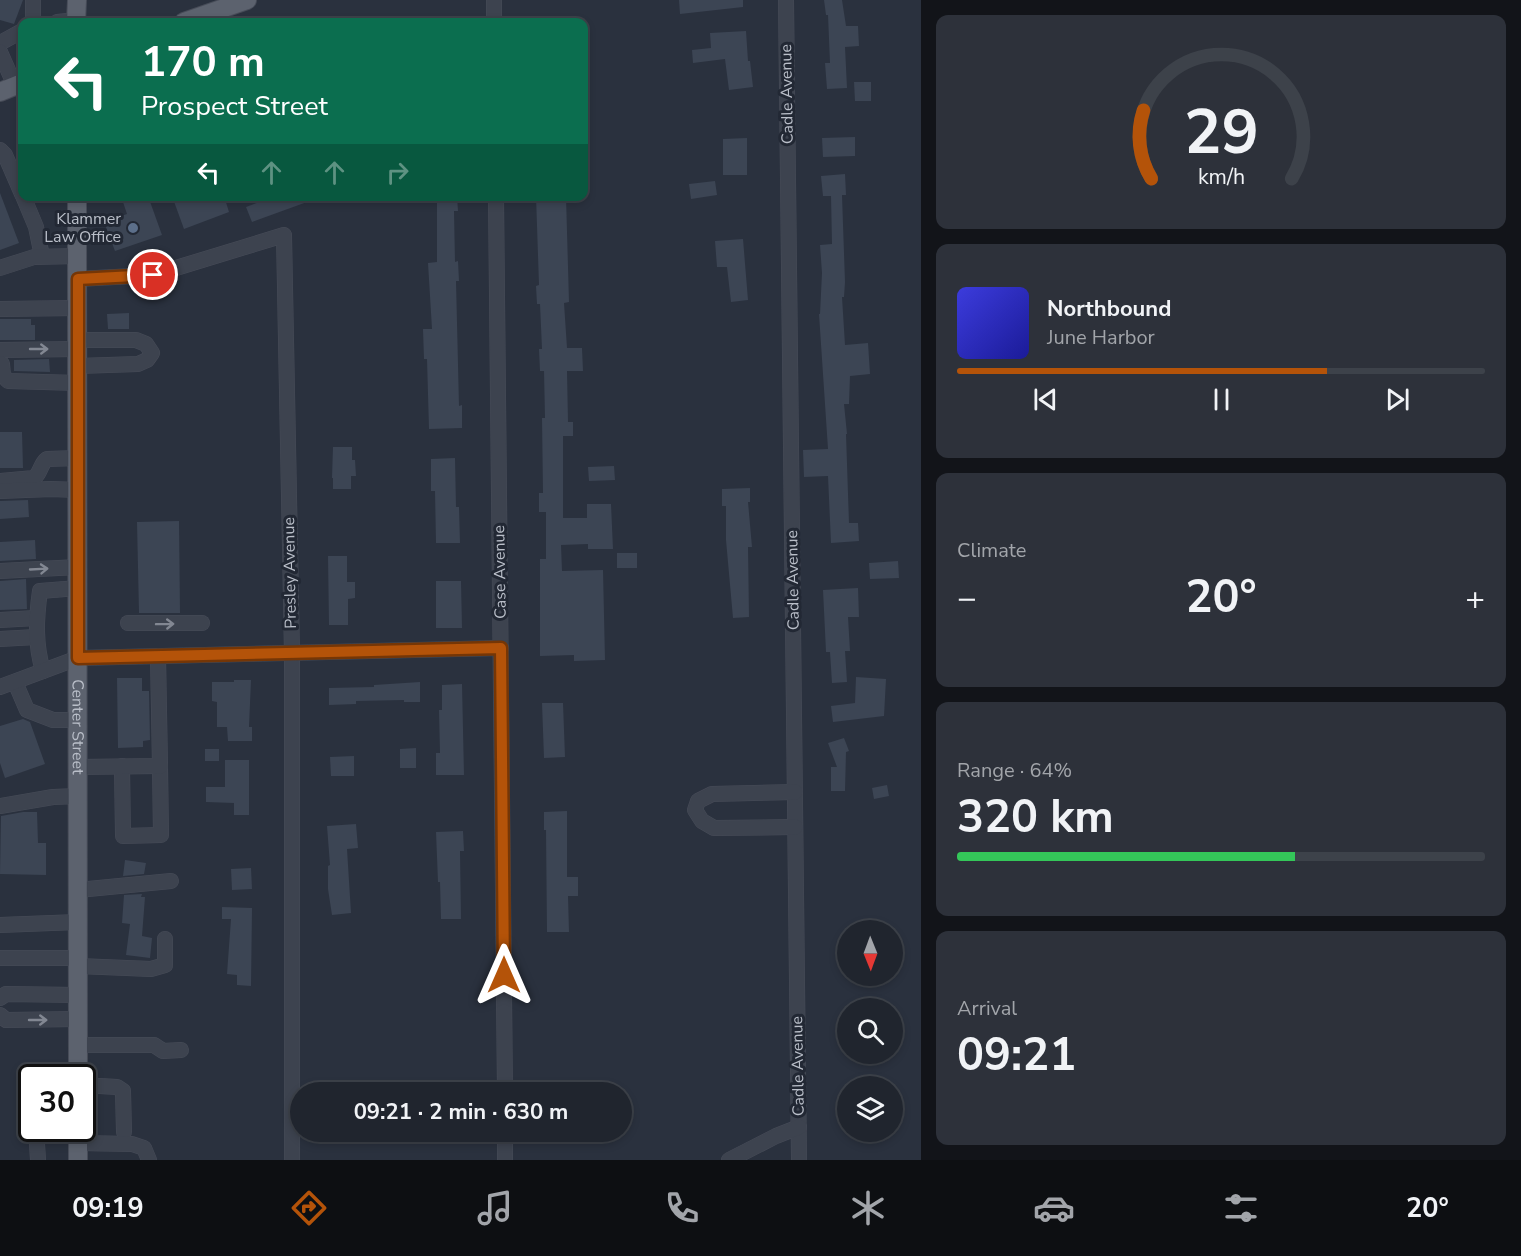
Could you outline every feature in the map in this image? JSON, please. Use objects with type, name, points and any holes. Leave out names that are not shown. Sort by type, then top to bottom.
[{"type":"main road","points":[[76,0],[76,18]]},
{"type":"main road","points":[[200,18],[247,0]]},
{"type":"main road","name":"Center Street","points":[[77,201],[78,1064]]},
{"type":"street","points":[[33,0],[33,18]]},
{"type":"street","points":[[494,0],[494,18]]},
{"type":"street","name":"Cadle Avenue","points":[[786,0],[799,1160]]},
{"type":"street","points":[[0,43],[18,33]]},
{"type":"street","points":[[0,51],[13,87]]},
{"type":"street","points":[[0,150],[5,155],[18,184]]},
{"type":"street","points":[[25,201],[36,227],[42,256]]},
{"type":"street","name":"Case Avenue","points":[[496,201],[505,1082]]},
{"type":"street","name":"Presley Avenue","points":[[78,279],[153,275],[284,235],[292,653],[292,1160]]},
{"type":"street","points":[[0,268],[42,256],[77,256]]},
{"type":"street","points":[[0,309],[78,308]]},
{"type":"street","points":[[1,357],[78,359],[8,381],[3,375],[1,357]]},
{"type":"street","points":[[0,481],[34,478],[47,459],[78,458]]},
{"type":"street","points":[[0,491],[78,490]]},
{"type":"street","points":[[0,571],[78,567]]},
{"type":"street","points":[[42,671],[36,637],[40,591],[78,588]]},
{"type":"street","points":[[0,620],[36,618]]},
{"type":"street","points":[[128,623],[202,623]]},
{"type":"street","points":[[0,639],[36,637]]},
{"type":"street","points":[[7,685],[78,658],[501,648]]},
{"type":"street","points":[[122,766],[123,836],[161,835],[158,656]]},
{"type":"street","points":[[0,670],[7,685],[27,710],[53,720],[78,720]]},
{"type":"street","points":[[78,768],[160,766]]},
{"type":"street","points":[[795,792],[712,794],[698,801],[695,810],[702,821],[714,828],[795,827]]},
{"type":"street","points":[[0,806],[53,796],[78,796]]},
{"type":"street","points":[[78,890],[171,881]]},
{"type":"street","points":[[0,926],[78,922]]},
{"type":"street","points":[[0,958],[151,969],[165,965],[165,939]]},
{"type":"street","points":[[0,984],[78,990]]},
{"type":"street","points":[[0,998],[6,994],[78,990]]},
{"type":"street","points":[[0,1015],[6,1020],[78,1019]]},
{"type":"street","points":[[78,1045],[154,1045],[163,1051],[181,1050]]},
{"type":"street","points":[[96,1086],[117,1087],[123,1091],[124,1132]]},
{"type":"street","points":[[729,1160],[799,1127]]},
{"type":"street","points":[[37,1142],[38,1160]]},
{"type":"street","points":[[505,1142],[506,1160]]},
{"type":"street","points":[[78,1144],[132,1144],[144,1148],[149,1160]]},
{"type":"building","points":[[0,0],[23,0],[14,24],[0,20]]},
{"type":"building","points":[[679,0],[743,0],[743,7],[680,14]]},
{"type":"building","points":[[824,0],[842,0],[846,26],[858,26],[859,46],[845,47],[847,88],[827,89],[825,63],[830,63],[828,15],[826,15]]},
{"type":"building","points":[[746,31],[753,87],[729,90],[725,59],[693,63],[692,50],[711,48],[710,33]]},
{"type":"building","points":[[854,82],[871,82],[871,101],[855,101]]},
{"type":"building","points":[[855,137],[855,156],[823,157],[822,138]]},
{"type":"building","points":[[747,138],[747,175],[723,175],[723,139]]},
{"type":"building","points":[[845,174],[846,195],[842,195],[845,282],[844,297],[842,297],[845,345],[868,343],[870,374],[850,376],[849,404],[844,404],[849,523],[858,523],[859,541],[831,543],[828,476],[804,477],[803,450],[828,449],[819,314],[822,273],[820,245],[832,244],[831,196],[823,196],[821,176]]},
{"type":"building","points":[[715,181],[717,195],[691,199],[689,184]]},
{"type":"building","points":[[0,193],[19,243],[0,250]]},
{"type":"building","name":"Klammer Law Office","points":[[123,201],[150,201],[162,235],[115,251],[104,222],[127,214]]},
{"type":"building","points":[[174,201],[226,201],[229,212],[184,229]]},
{"type":"building","points":[[262,201],[310,201],[252,222],[246,207]]},
{"type":"building","points":[[437,201],[457,201],[458,211],[454,211],[455,262],[458,261],[459,281],[456,281],[459,406],[462,405],[462,428],[429,429],[427,359],[424,359],[423,329],[432,329],[428,263],[437,262]]},
{"type":"building","points":[[536,201],[566,201],[569,302],[564,303],[567,348],[582,348],[583,371],[567,371],[568,422],[573,422],[573,436],[563,436],[563,518],[587,518],[587,504],[611,504],[613,549],[588,549],[588,544],[561,545],[562,571],[603,570],[605,660],[574,661],[574,655],[540,656],[540,559],[546,559],[546,512],[539,512],[539,493],[543,493],[542,418],[545,418],[544,371],[540,371],[539,349],[542,349],[540,304],[537,304],[536,286],[539,285]]},
{"type":"building","points":[[743,239],[748,300],[731,302],[727,267],[717,267],[715,241]]},
{"type":"building","points":[[129,313],[129,329],[108,329],[107,314]]},
{"type":"building","points":[[0,319],[31,319],[31,325],[35,325],[35,340],[0,340]]},
{"type":"building","points":[[49,359],[50,372],[14,371],[14,360]]},
{"type":"building","points":[[0,432],[22,432],[23,468],[0,468]]},
{"type":"building","points":[[333,447],[352,447],[356,476],[351,476],[351,489],[333,489]]},
{"type":"building","points":[[455,458],[456,507],[459,507],[460,543],[436,543],[435,491],[431,491],[431,459]]},
{"type":"building","points":[[614,466],[615,480],[589,481],[588,467]]},
{"type":"building","points":[[750,488],[750,502],[748,502],[752,547],[748,547],[749,617],[733,618],[726,540],[726,506],[722,506],[722,489]]},
{"type":"building","points":[[28,500],[29,517],[0,519],[0,501]]},
{"type":"building","points":[[179,521],[180,613],[139,613],[137,522]]},
{"type":"building","points":[[35,540],[36,559],[0,561],[0,542]]},
{"type":"building","points":[[617,553],[637,553],[637,568],[617,568]]},
{"type":"building","points":[[328,556],[347,556],[347,582],[355,582],[355,598],[348,599],[348,625],[329,625]]},
{"type":"building","points":[[898,561],[899,578],[870,579],[869,563]]},
{"type":"building","points":[[26,579],[27,609],[0,610],[0,581]]},
{"type":"building","points":[[436,581],[461,581],[462,628],[436,628]]},
{"type":"building","points":[[858,588],[859,617],[848,617],[850,651],[845,651],[847,682],[832,683],[830,652],[826,652],[823,590]]},
{"type":"building","points":[[856,677],[886,679],[884,716],[833,722],[831,706],[855,703]]},
{"type":"building","points":[[117,678],[142,678],[142,691],[149,691],[150,740],[143,741],[143,747],[118,748]]},
{"type":"building","points":[[234,680],[251,680],[249,727],[252,727],[252,741],[228,741],[227,727],[217,727],[217,702],[212,701],[212,682],[234,682]]},
{"type":"building","points":[[420,682],[420,702],[356,701],[356,704],[329,705],[329,688],[374,687],[374,685]]},
{"type":"building","points":[[462,684],[464,775],[436,775],[436,753],[440,753],[439,710],[442,710],[442,685]]},
{"type":"building","points":[[542,703],[563,703],[565,757],[544,758]]},
{"type":"building","points":[[23,719],[30,722],[45,764],[5,778],[0,763],[0,726]]},
{"type":"building","points":[[844,738],[849,751],[846,752],[845,791],[831,791],[831,767],[837,767],[828,743]]},
{"type":"building","points":[[416,748],[416,768],[400,768],[400,749]]},
{"type":"building","points":[[205,749],[219,749],[219,761],[205,761]]},
{"type":"building","points":[[354,756],[354,776],[331,776],[330,757]]},
{"type":"building","points":[[225,760],[249,760],[249,815],[234,815],[234,803],[206,802],[206,787],[225,787]]},
{"type":"building","points":[[887,785],[889,796],[874,799],[872,788]]},
{"type":"building","points":[[567,811],[567,877],[578,877],[578,896],[568,896],[569,932],[547,932],[544,812]]},
{"type":"building","points":[[37,812],[38,843],[46,843],[46,875],[0,874],[1,816]]},
{"type":"building","points":[[356,824],[358,848],[347,849],[351,913],[332,915],[328,889],[328,866],[330,865],[327,826]]},
{"type":"building","points":[[463,831],[464,851],[460,851],[461,919],[441,919],[436,832]]},
{"type":"building","points":[[125,860],[146,863],[144,874],[123,876]]},
{"type":"building","points":[[251,868],[252,889],[232,890],[231,869]]},
{"type":"building","points":[[142,894],[141,897],[145,897],[142,936],[152,938],[150,958],[126,955],[130,924],[122,923],[124,895]]},
{"type":"building","points":[[222,907],[252,908],[251,986],[237,985],[237,975],[227,974],[231,919],[222,919]]},
{"type":"place","name":"Klammer Law Office","points":[[133,228]]},
{"type":"route","points":[[153,275],[78,279],[78,658],[501,648],[504,975]]}]
